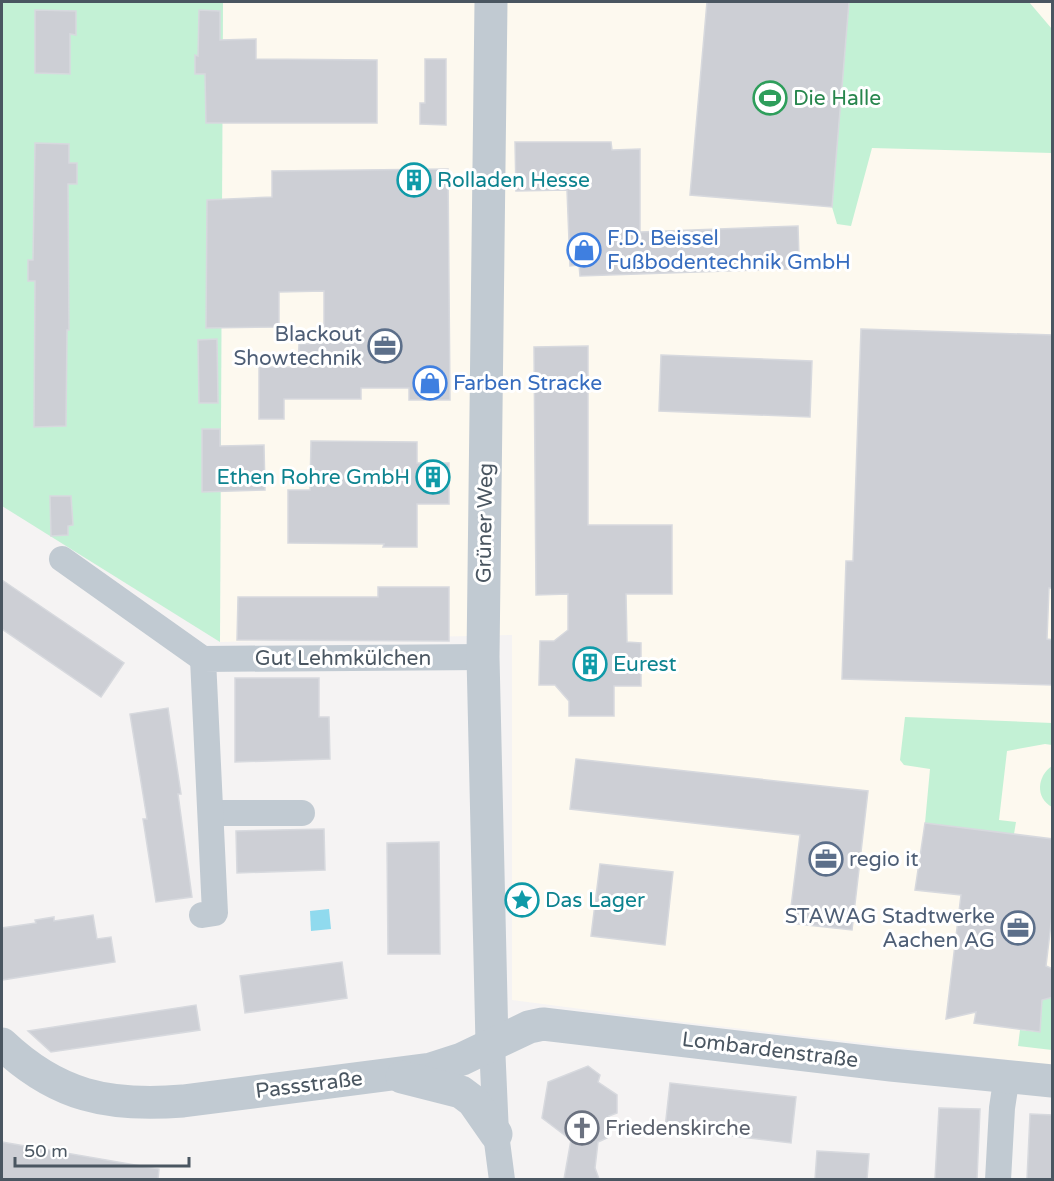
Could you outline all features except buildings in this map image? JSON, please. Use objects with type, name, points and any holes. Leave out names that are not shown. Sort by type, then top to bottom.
[{"type":"street","name":"Grüner Weg","points":[[491,2],[483,657],[492,1044]]},
{"type":"street","points":[[62,559],[203,659],[215,913],[202,915]]},
{"type":"street","name":"Gut Lehmkülchen","points":[[203,659],[483,657]]},
{"type":"street","points":[[211,813],[302,813]]},
{"type":"street","name":"Lombardenstraße","points":[[492,1044],[529,1027],[543,1024],[891,1065],[1053,1081]]},
{"type":"street","name":"Passstraße","points":[[2,1044],[39,1074],[73,1091],[111,1101],[148,1104],[431,1069],[462,1059],[492,1044]]},
{"type":"street","points":[[492,1044],[496,1134],[502,1179]]},
{"type":"street","points":[[392,1075],[461,1092],[473,1101],[496,1134]]},
{"type":"street","points":[[998,1179],[1002,1108],[1007,1075]]},
{"type":"shaded area","points":[[223,2],[1052,2],[1052,1065],[512,1000],[512,635],[220,642]]},
{"type":"green space","points":[[2,2],[223,2],[220,642],[2,506]]},
{"type":"green space","points":[[849,2],[1029,2],[1052,29],[1052,153],[872,148],[851,226],[837,224],[832,207]]},
{"type":"green space","points":[[905,717],[1052,723],[1052,745],[1045,744],[1007,751],[999,820],[1016,822],[1014,834],[925,823],[930,769],[904,765],[900,760]]},
{"type":"green space","points":[[1052,766],[1052,807],[1043,798],[1040,787],[1043,775]]},
{"type":"green space","points":[[1052,997],[1052,1050],[1018,1046],[1020,1030],[1040,1032],[1042,1000]]},
{"type":"water","points":[[329,909],[331,929],[311,931],[310,911]]},
{"type":"place","name":"Die Halle","points":[[770,98]]},
{"type":"place","name":"Rolladen Hesse","points":[[414,180]]},
{"type":"place","name":"F.D. Beissel Fußbodentechnik GmbH","points":[[584,250]]},
{"type":"place","name":"Blackout Showtechnik","points":[[385,346]]},
{"type":"place","name":"Farben Stracke","points":[[430,383]]},
{"type":"place","name":"Ethen Rohre GmbH","points":[[433,477]]},
{"type":"place","name":"Eurest","points":[[590,664]]},
{"type":"place","name":"regio it","points":[[826,859]]},
{"type":"place","name":"Das Lager","points":[[522,900]]},
{"type":"place","name":"STAWAG Stadtwerke Aachen AG","points":[[1018,928]]},
{"type":"place","name":"Friedenskirche","points":[[582,1128]]}]
